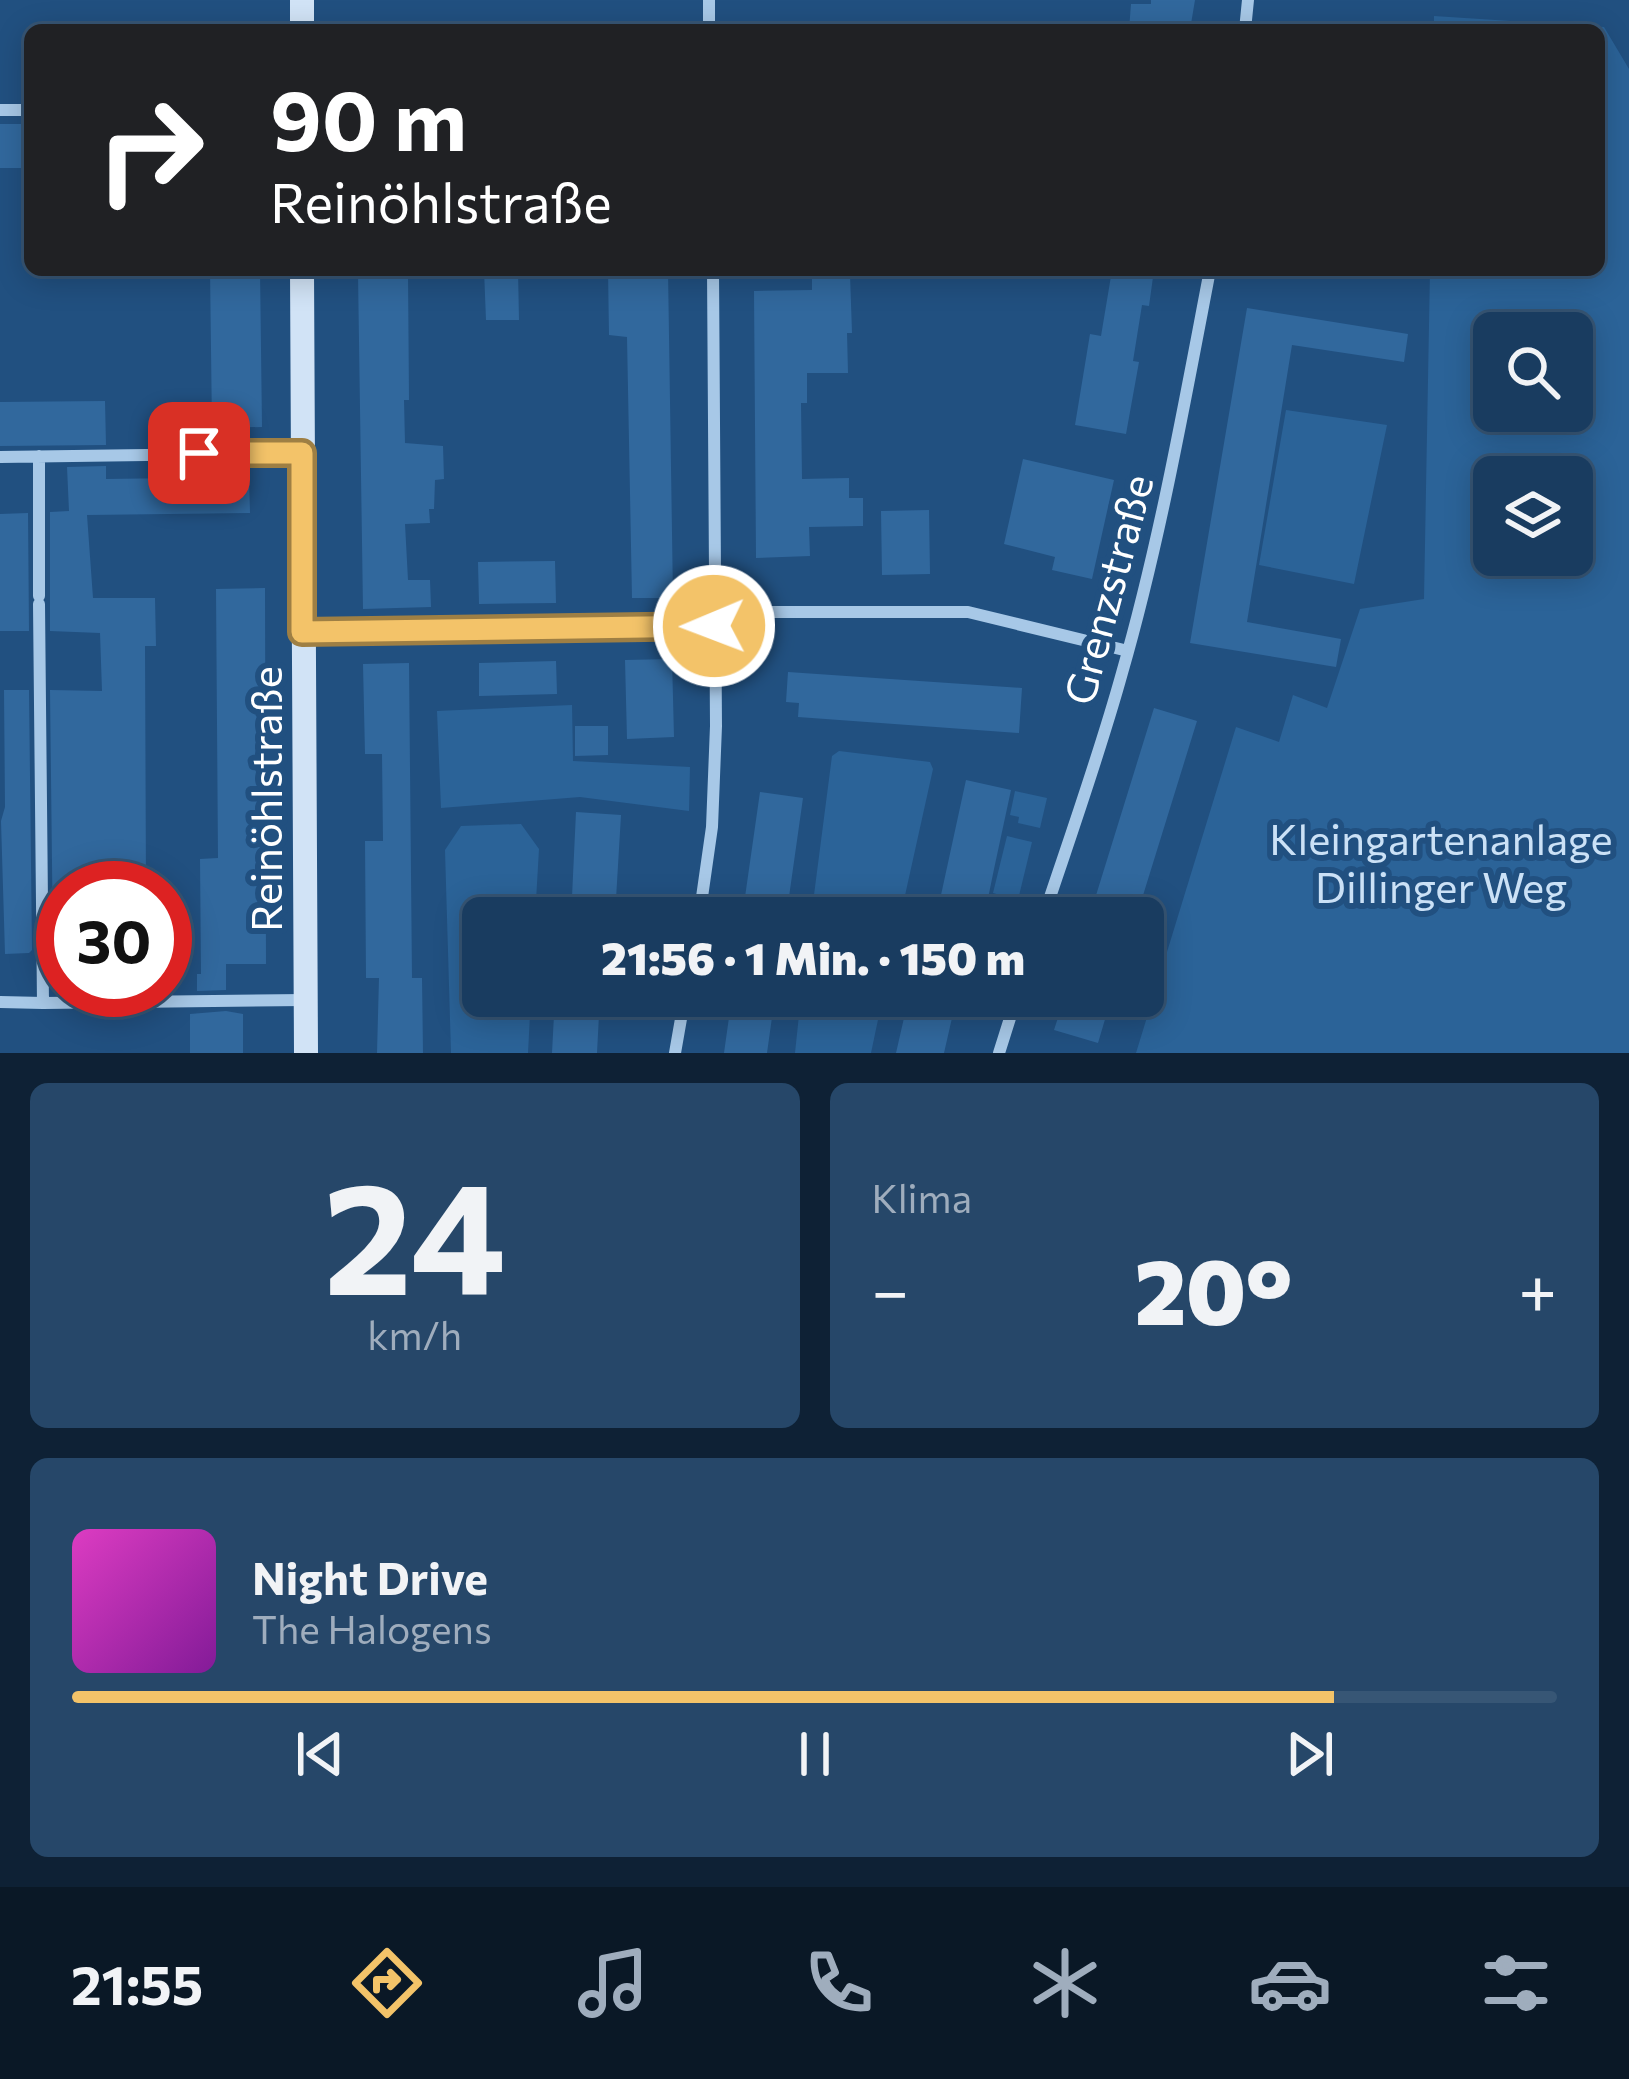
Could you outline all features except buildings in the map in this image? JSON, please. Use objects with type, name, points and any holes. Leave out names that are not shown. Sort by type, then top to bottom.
[{"type":"street","name":"Reinöhlstraße","points":[[302,276],[306,1053]]},
{"type":"street","points":[[702,897],[712,827],[713,276]]},
{"type":"street","name":"Grenzstraße","points":[[1050,897],[1128,651],[1171,476],[1209,276]]},
{"type":"street","points":[[0,457],[302,453]]},
{"type":"street","points":[[39,456],[42,861]]},
{"type":"street","points":[[302,632],[968,612],[1128,651]]},
{"type":"street","points":[[192,1001],[306,1000]]},
{"type":"street","points":[[0,1002],[36,1003]]},
{"type":"street","points":[[675,1053],[681,1017]]},
{"type":"street","points":[[999,1053],[1010,1017]]},
{"type":"green space","name":"Kleingartenanlage Dillinger Weg","points":[[1434,16],[1558,24],[1434,24]]},
{"type":"green space","name":"Kleingartenanlage Dillinger Weg","points":[[1605,29],[1629,69],[1629,1053],[1136,1053],[1147,1017],[1164,1017],[1164,962],[1236,727],[1279,742],[1293,695],[1327,708],[1360,609],[1424,599],[1430,276],[1605,276]]},
{"type":"green space","points":[[1286,410],[1387,425],[1354,584],[1259,565]]},
{"type":"green space","points":[[572,705],[573,761],[690,767],[689,811],[580,797],[441,808],[437,711]]},
{"type":"green space","points":[[839,751],[930,762],[933,769],[905,897],[814,897],[832,756]]},
{"type":"green space","points":[[1015,791],[1047,798],[1040,828],[1018,823],[1019,817],[1010,815]]},
{"type":"green space","points":[[521,824],[539,849],[536,897],[462,897],[462,1017],[530,1017],[528,1053],[451,1053],[445,850],[461,826]]},
{"type":"green space","points":[[1007,836],[1032,842],[1019,897],[993,893]]},
{"type":"green space","points":[[799,1017],[879,1017],[871,1053],[795,1053]]},
{"type":"route","points":[[199,453],[302,453],[302,632],[714,626]]}]
